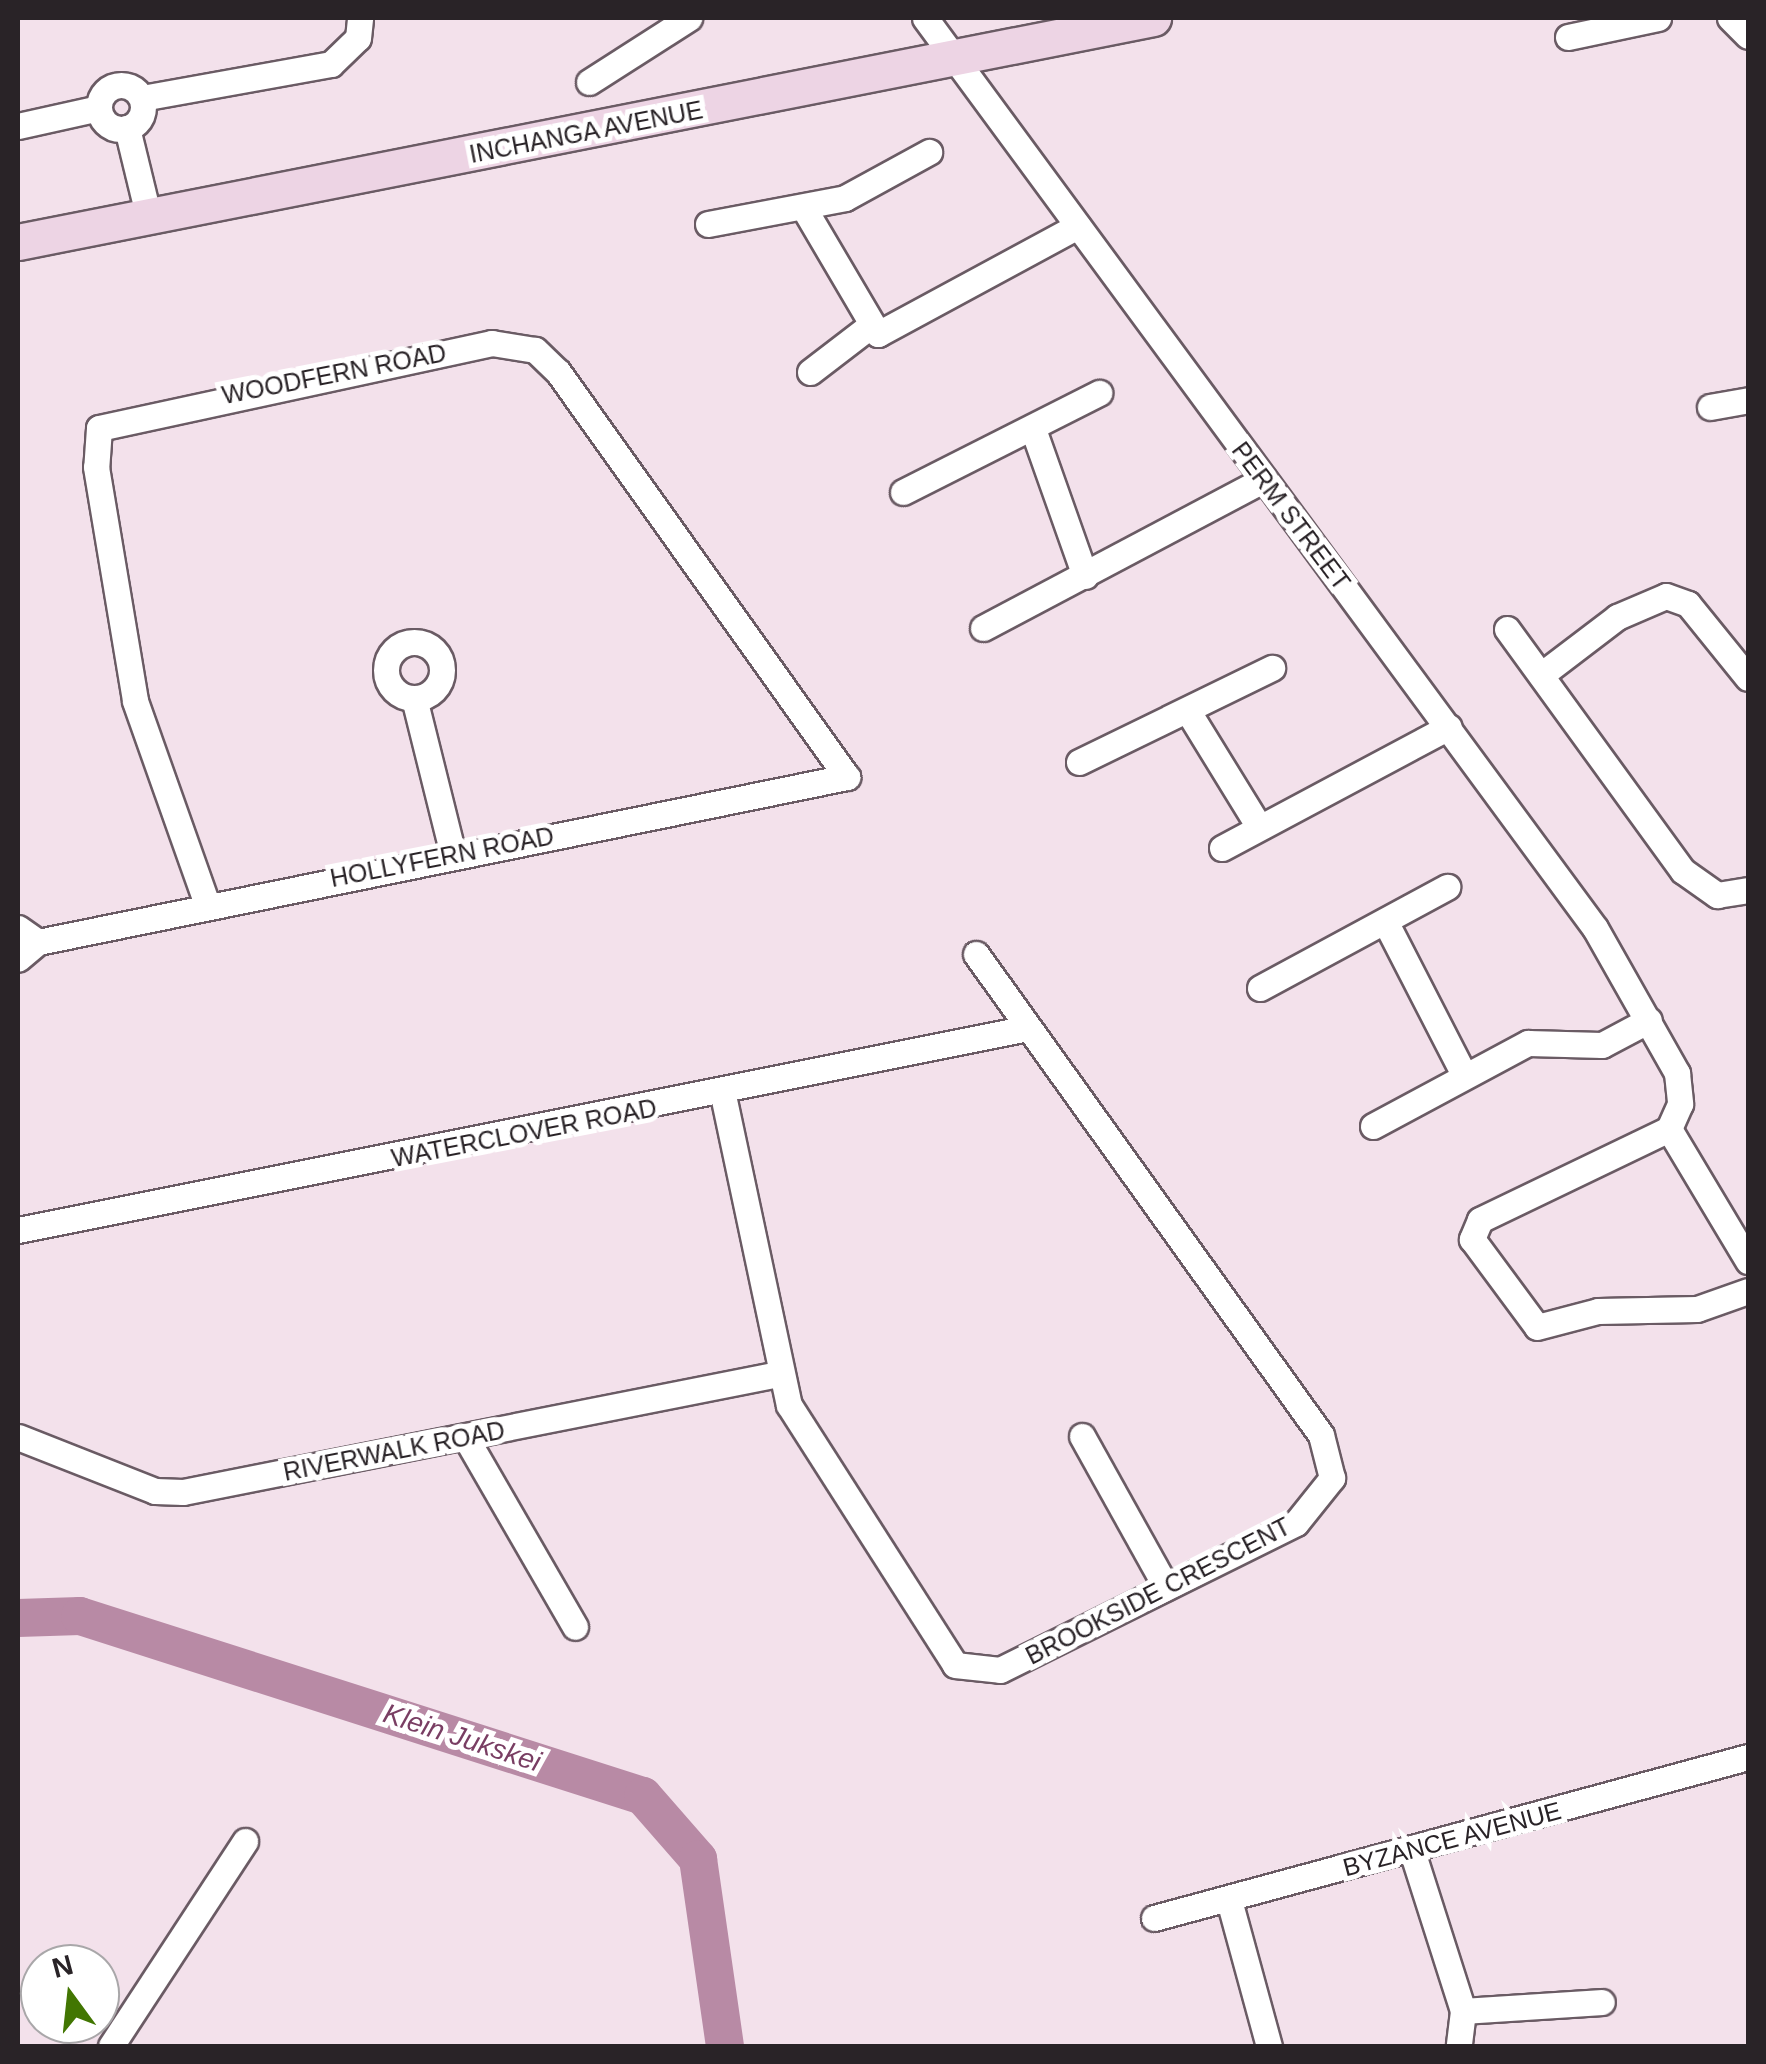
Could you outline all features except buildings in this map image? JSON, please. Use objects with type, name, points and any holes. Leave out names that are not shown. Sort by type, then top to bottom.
[{"type":"street","points":[[18,126],[99,108],[112,87],[142,98],[331,64],[358,38],[360,18]]},
{"type":"street","points":[[589,82],[689,18]]},
{"type":"street","name":"PERM STREET","points":[[925,18],[1609,948],[1649,1020],[1680,1091],[1669,1130]]},
{"type":"street","name":"INCHANGA AVENUE","points":[[18,242],[1154,18]]},
{"type":"street","points":[[1568,37],[1658,18]]},
{"type":"street","points":[[1730,18],[1748,36]]},
{"type":"street","points":[[99,108],[105,122],[127,128],[139,120],[142,98]]},
{"type":"street","points":[[127,128],[149,218]]},
{"type":"street","points":[[708,224],[805,210],[867,189],[929,152]]},
{"type":"street","points":[[805,210],[870,326]]},
{"type":"street","points":[[810,372],[870,326],[894,330],[1078,226]]},
{"type":"street","name":"WOODFERN ROAD","points":[[207,904],[135,700],[96,435],[119,417],[436,354],[507,342],[545,357],[847,777]]},
{"type":"street","points":[[903,492],[1099,394]]},
{"type":"street","points":[[1710,406],[1748,400]]},
{"type":"street","points":[[1033,429],[1085,576]]},
{"type":"street","points":[[983,628],[1264,479]]},
{"type":"street","points":[[1541,675],[1618,618],[1666,596],[1688,604],[1748,678]]},
{"type":"street","points":[[1507,629],[1691,878],[1717,895],[1748,890]]},
{"type":"street","points":[[1079,762],[1188,713],[1272,668]]},
{"type":"street","points":[[414,698],[453,855]]},
{"type":"street","points":[[1188,713],[1259,827]]},
{"type":"street","points":[[1222,848],[1450,728]]},
{"type":"street","name":"HOLLYFERN ROAD","points":[[23,926],[207,904],[847,777]]},
{"type":"street","points":[[1260,988],[1447,887]]},
{"type":"street","points":[[1385,921],[1464,1076]]},
{"type":"street","points":[[18,960],[23,926]]},
{"type":"street","name":"BROOKSIDE CRESCENT","points":[[723,1095],[778,1374],[807,1438],[962,1670],[1000,1670],[1308,1514],[1328,1490],[1330,1454],[976,954]]},
{"type":"street","points":[[1373,1126],[1528,1043],[1602,1045],[1649,1020]]},
{"type":"street","name":"WATERCLOVER ROAD","points":[[18,1230],[723,1095],[1028,1028]]},
{"type":"street","points":[[1748,1261],[1669,1130],[1480,1220],[1472,1239],[1537,1327],[1598,1311],[1697,1310],[1748,1290]]},
{"type":"street","name":"RIVERWALK ROAD","points":[[18,1437],[170,1493],[778,1374]]},
{"type":"street","points":[[1082,1436],[1166,1587]]},
{"type":"street","points":[[466,1438],[575,1626]]},
{"type":"street","name":"BYZANCE AVENUE","points":[[1154,1918],[1748,1756]]},
{"type":"street","points":[[112,2046],[244,1840]]},
{"type":"street","points":[[1412,1850],[1463,2012],[1459,2046]]},
{"type":"street","points":[[1229,1900],[1268,2046]]},
{"type":"street","points":[[1463,2012],[1602,2002]]},
{"type":"waterway","name":"Klein Jukskei","points":[[18,1618],[80,1616],[643,1796],[698,1859],[725,2046]]}]
